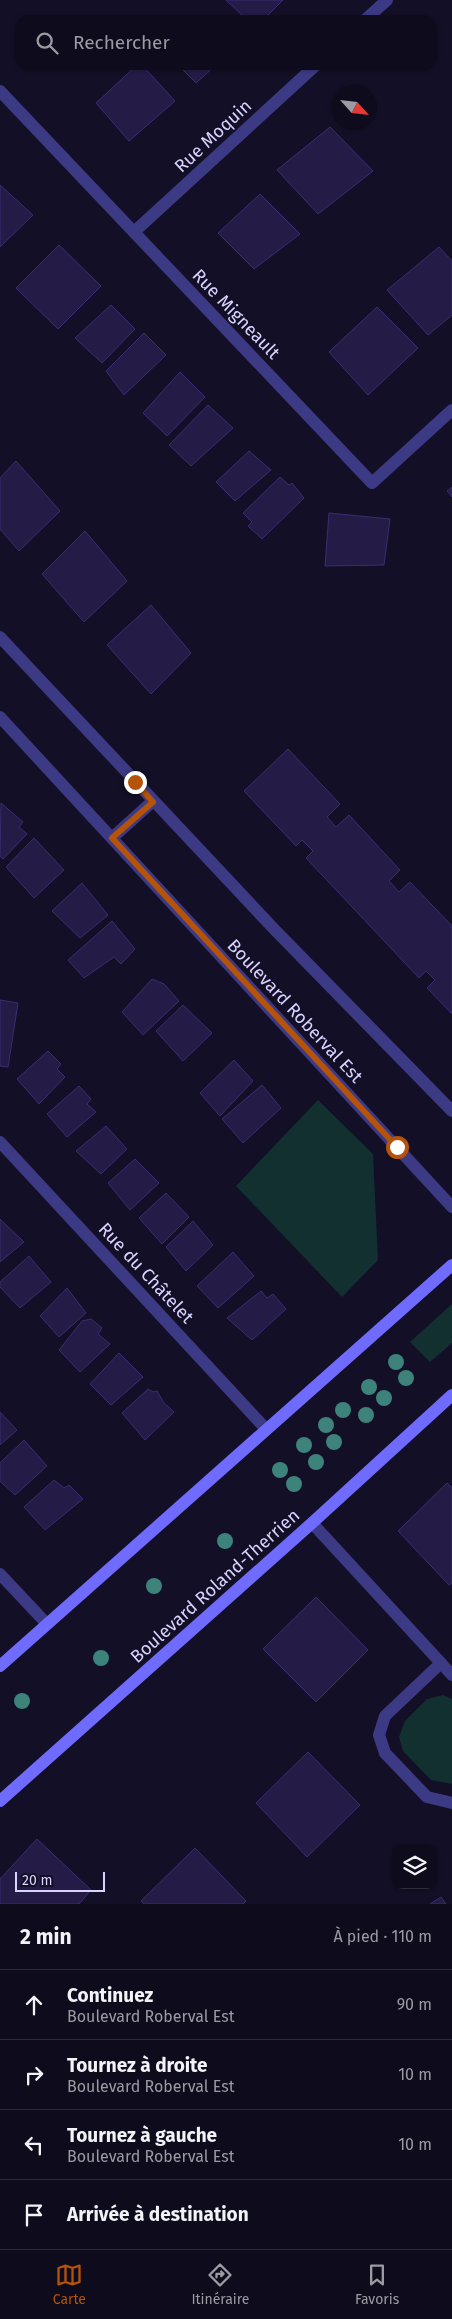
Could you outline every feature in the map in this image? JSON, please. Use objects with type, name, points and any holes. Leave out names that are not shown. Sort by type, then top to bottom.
[{"type":"main road","points":[[0,1666],[452,1265]]},
{"type":"main road","name":"Boulevard Roland-Therrien","points":[[0,1801],[312,1523],[452,1395]]},
{"type":"street","points":[[370,15],[387,0]]},
{"type":"street","name":"Rue Moquin","points":[[134,232],[311,70]]},
{"type":"street","name":"Rue Migneault","points":[[0,91],[372,482],[452,410]]},
{"type":"street","points":[[0,637],[274,929],[452,1111]]},
{"type":"street","name":"Boulevard Roberval Est","points":[[0,717],[452,1207]]},
{"type":"street","points":[[112,838],[153,802]]},
{"type":"street","name":"Rue du Châtelet","points":[[0,1142],[266,1429]]},
{"type":"street","points":[[312,1523],[452,1675]]},
{"type":"street","points":[[0,1574],[46,1624]]},
{"type":"street","points":[[441,1663],[385,1716],[379,1735],[385,1753],[427,1797],[452,1803]]},
{"type":"green space","points":[[318,1100],[373,1154],[378,1260],[342,1297],[236,1186]]},
{"type":"green space","points":[[452,1304],[452,1343],[430,1362],[410,1342]]},
{"type":"green space","points":[[443,1695],[452,1699],[452,1784],[431,1780],[403,1751],[399,1737],[405,1721],[427,1699]]},
{"type":"building","points":[[226,0],[283,0],[268,15],[242,15]]},
{"type":"building","points":[[132,70],[147,70],[175,101],[129,141],[96,103]]},
{"type":"building","points":[[183,70],[210,70],[196,83]]},
{"type":"building","points":[[330,127],[373,171],[318,214],[277,170]]},
{"type":"building","points":[[0,185],[33,215],[0,247]]},
{"type":"building","points":[[260,194],[300,234],[254,269],[218,233]]},
{"type":"building","points":[[59,245],[101,286],[58,329],[16,288]]},
{"type":"building","points":[[439,247],[452,261],[452,315],[428,335],[387,290]]},
{"type":"building","points":[[111,305],[135,329],[102,363],[75,338]]},
{"type":"building","points":[[377,307],[418,348],[368,395],[329,352]]},
{"type":"building","points":[[144,333],[166,355],[124,395],[106,371]]},
{"type":"building","points":[[180,372],[205,397],[167,436],[143,413]]},
{"type":"building","points":[[208,405],[233,428],[191,466],[169,445]]},
{"type":"building","points":[[249,451],[271,470],[235,501],[216,482]]},
{"type":"building","points":[[16,461],[60,511],[19,551],[0,529],[0,478]]},
{"type":"building","points":[[280,477],[289,485],[292,483],[304,498],[262,539],[248,526],[252,522],[243,513]]},
{"type":"building","points":[[452,487],[452,497],[447,491]]},
{"type":"building","points":[[329,513],[390,519],[384,565],[325,566]]},
{"type":"building","points":[[85,531],[127,581],[84,622],[42,574]]},
{"type":"building","points":[[151,605],[191,653],[151,694],[107,645]]},
{"type":"building","points":[[288,749],[340,804],[327,817],[336,827],[349,815],[400,870],[389,881],[399,892],[410,882],[452,926],[452,1014],[427,988],[435,980],[426,971],[419,978],[306,858],[313,851],[302,840],[296,846],[244,791]]},
{"type":"building","points":[[1,803],[23,822],[19,827],[27,834],[3,859],[0,856]]},
{"type":"building","points":[[34,838],[64,870],[34,898],[6,867]]},
{"type":"building","points":[[82,883],[108,915],[80,938],[52,911]]},
{"type":"building","points":[[112,921],[135,949],[121,964],[114,957],[84,978],[68,960]]},
{"type":"building","points":[[152,979],[164,984],[179,1001],[143,1035],[122,1012]]},
{"type":"building","points":[[0,1000],[18,1003],[8,1067],[0,1066]]},
{"type":"building","points":[[183,1005],[212,1033],[183,1061],[156,1031]]},
{"type":"building","points":[[48,1051],[61,1064],[57,1069],[65,1077],[39,1104],[17,1079]]},
{"type":"building","points":[[234,1060],[253,1081],[220,1116],[200,1093]]},
{"type":"building","points":[[262,1085],[281,1108],[243,1143],[222,1119]]},
{"type":"building","points":[[79,1086],[91,1099],[87,1104],[96,1112],[67,1137],[47,1114]]},
{"type":"building","points":[[106,1126],[127,1149],[101,1174],[76,1151]]},
{"type":"building","points":[[135,1159],[159,1183],[130,1210],[108,1183]]},
{"type":"building","points":[[166,1193],[189,1217],[162,1244],[139,1218]]},
{"type":"building","points":[[0,1219],[24,1242],[0,1262]]},
{"type":"building","points":[[193,1221],[213,1245],[186,1271],[166,1247]]},
{"type":"building","points":[[233,1252],[254,1276],[218,1308],[197,1286]]},
{"type":"building","points":[[29,1256],[51,1282],[20,1308],[0,1287],[0,1282]]},
{"type":"building","points":[[67,1288],[86,1313],[59,1337],[40,1316]]},
{"type":"building","points":[[261,1291],[267,1298],[273,1294],[286,1309],[252,1340],[227,1318]]},
{"type":"building","points":[[91,1319],[102,1328],[98,1334],[110,1344],[80,1372],[59,1350],[82,1321]]},
{"type":"building","points":[[119,1353],[143,1377],[111,1405],[90,1384]]},
{"type":"building","points":[[148,1389],[153,1392],[157,1391],[164,1403],[174,1412],[145,1440],[122,1413]]},
{"type":"building","points":[[0,1412],[17,1430],[0,1445]]},
{"type":"building","points":[[24,1440],[47,1466],[15,1495],[0,1481],[0,1463]]},
{"type":"building","points":[[54,1480],[64,1488],[69,1485],[83,1499],[45,1530],[24,1507]]},
{"type":"building","points":[[447,1483],[452,1488],[452,1583],[449,1585],[398,1531]]},
{"type":"building","points":[[316,1597],[368,1650],[316,1702],[263,1649]]},
{"type":"building","points":[[308,1752],[360,1805],[307,1857],[256,1803]]},
{"type":"building","points":[[37,1839],[91,1890],[79,1904],[0,1904],[0,1879]]},
{"type":"building","points":[[195,1848],[246,1901],[243,1904],[144,1904],[141,1901]]},
{"type":"building","points":[[441,1897],[446,1904],[430,1904]]},
{"type":"route","points":[[135,782],[153,802],[112,838],[397,1147]]}]
